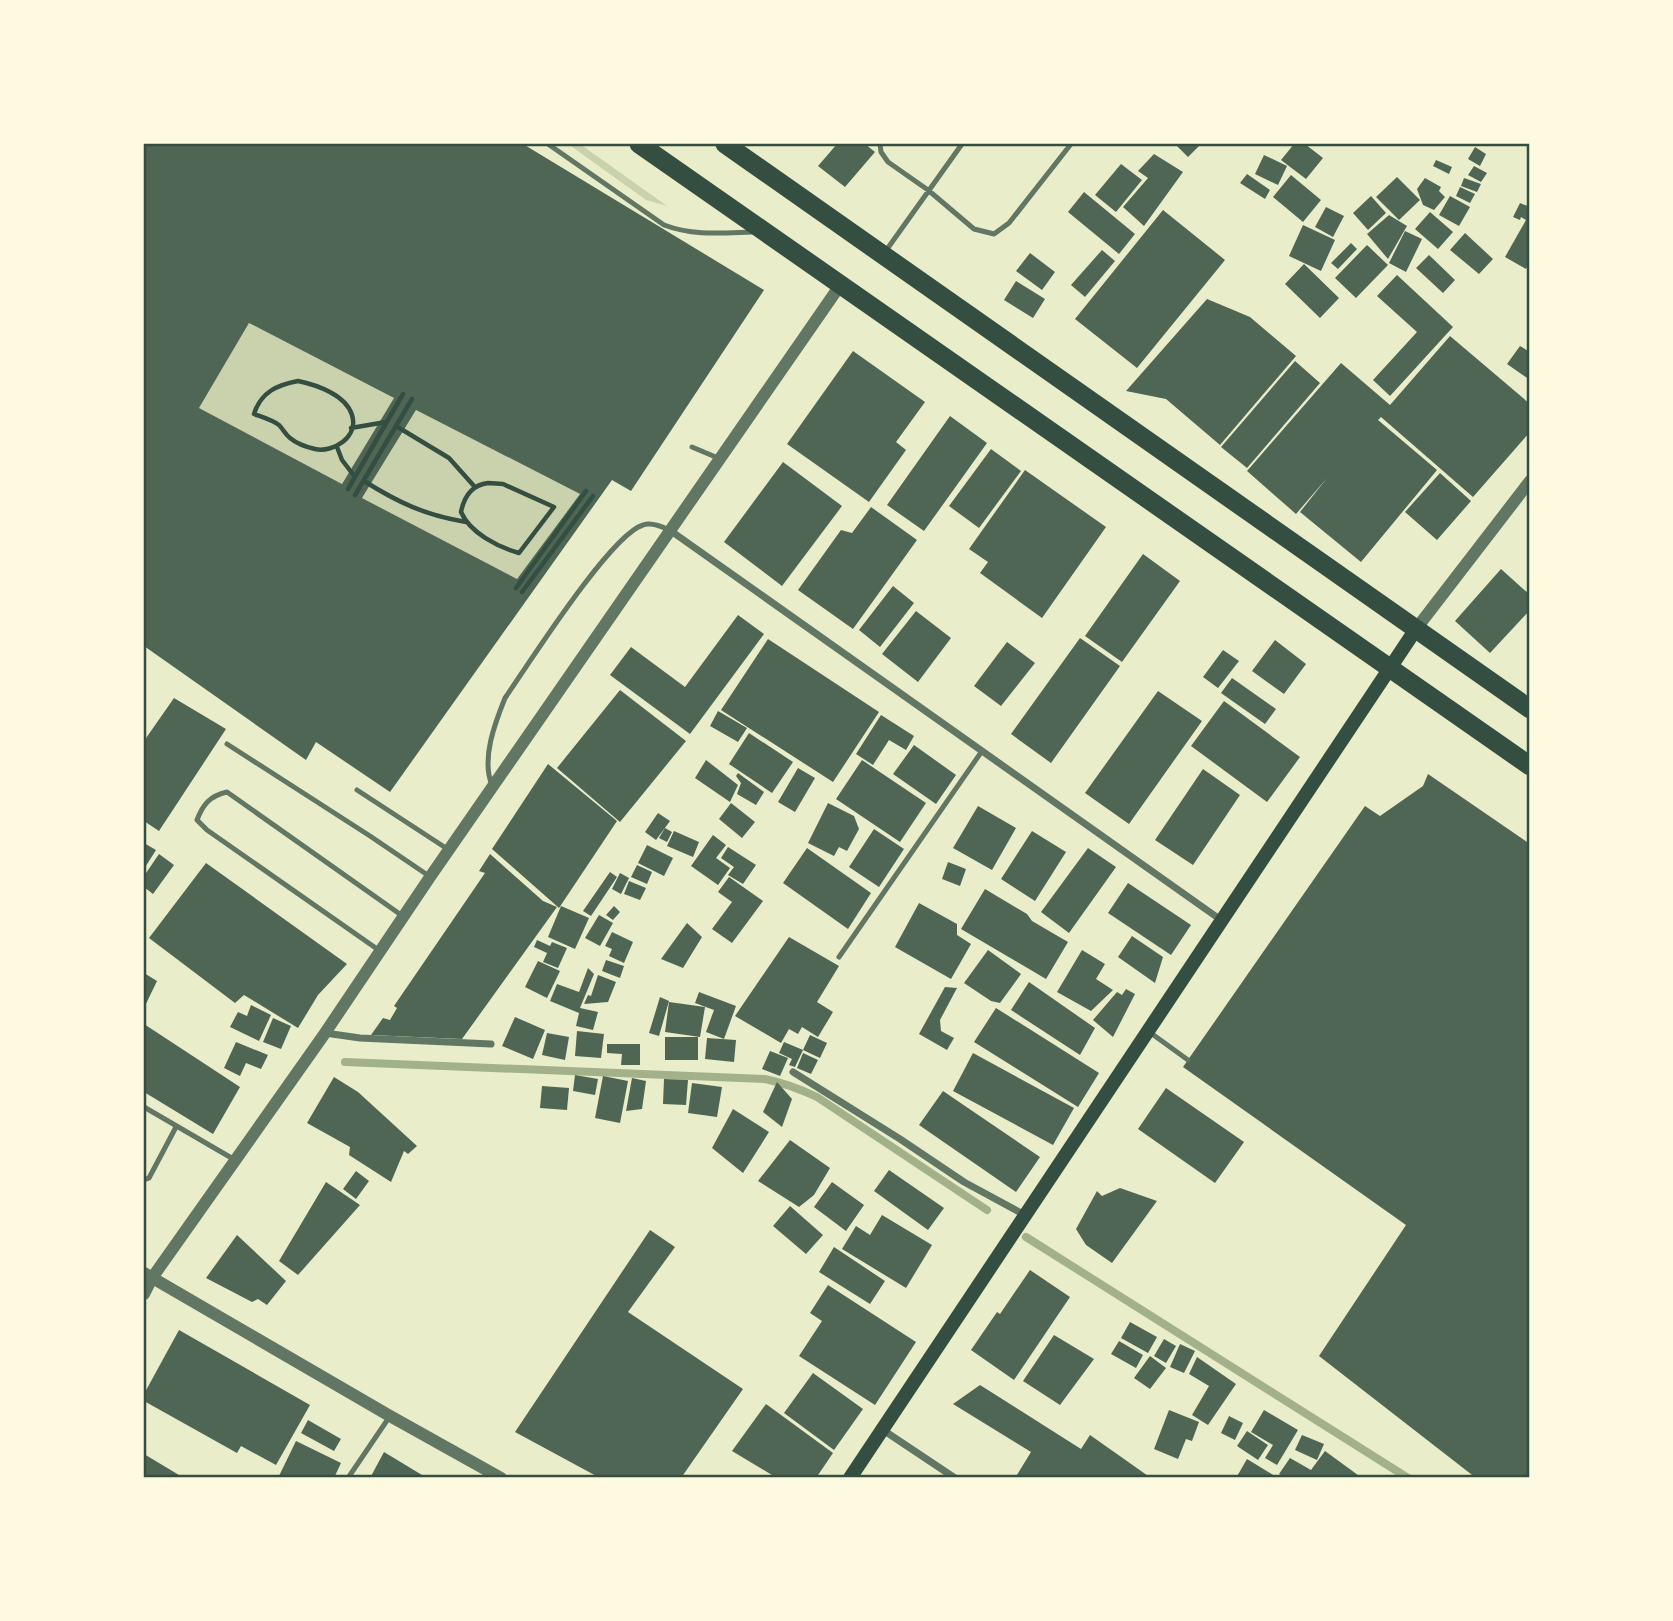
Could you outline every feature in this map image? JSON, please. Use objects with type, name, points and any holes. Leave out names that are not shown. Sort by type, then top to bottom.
[{"type":"highway","points":[[639,144],[1530,766]]},
{"type":"highway","points":[[725,144],[1530,709]]},
{"type":"main road","points":[[850,1478],[1416,629]]},
{"type":"street","points":[[144,1294],[148,1275],[235,1160],[325,1032],[841,284]]},
{"type":"street","points":[[1416,629],[1530,481]]},
{"type":"street","points":[[671,531],[1222,920]]},
{"type":"street","points":[[325,1032],[359,1038],[491,1044]]},
{"type":"street","points":[[793,1072],[964,1182],[1026,1215]]},
{"type":"street","points":[[148,1275],[501,1478]]},
{"type":"street","points":[[882,1429],[956,1478]]},
{"type":"lane","points":[[548,144],[664,225],[699,234],[765,231]]},
{"type":"lane","points":[[880,144],[881,152],[888,162],[928,190],[974,229],[994,234],[1009,223],[1071,144]]},
{"type":"lane","points":[[883,254],[962,144]]},
{"type":"lane","points":[[692,447],[721,459]]},
{"type":"lane","points":[[493,786],[488,776],[488,762],[505,698],[615,545],[642,525],[651,524],[671,531]]},
{"type":"lane","points":[[227,744],[430,877]]},
{"type":"lane","points":[[839,957],[982,751]]},
{"type":"lane","points":[[357,790],[449,850]]},
{"type":"lane","points":[[380,951],[206,830],[197,820],[203,806],[215,795],[227,792],[404,917]]},
{"type":"lane","points":[[1148,1031],[1188,1060]]},
{"type":"lane","points":[[144,1107],[235,1160]]},
{"type":"lane","points":[[144,1180],[149,1178],[176,1127]]},
{"type":"lane","points":[[348,1478],[390,1416]]},
{"type":"path","points":[[299,381],[340,398],[352,414],[351,428],[347,437],[337,447],[322,450],[299,444],[288,437],[278,424],[254,414],[270,389],[299,381]]},
{"type":"path","points":[[348,489],[403,394]]},
{"type":"path","points":[[355,495],[412,399]]},
{"type":"path","points":[[351,428],[387,422]]},
{"type":"path","points":[[396,426],[449,458],[474,486]]},
{"type":"path","points":[[337,447],[342,460],[355,477]]},
{"type":"path","points":[[364,481],[398,502],[422,512],[467,522]]},
{"type":"path","points":[[488,483],[503,484],[554,507],[519,552],[492,542],[467,522],[461,512],[468,494],[474,486],[488,483]]},
{"type":"path","points":[[516,588],[586,491]]},
{"type":"path","points":[[522,592],[593,496]]},
{"type":"green space","points":[[568,144],[580,144],[667,206],[646,200]]},
{"type":"green space","points":[[249,323],[394,398],[342,484],[199,408]]},
{"type":"green space","points":[[416,410],[580,494],[517,579],[362,498]]},
{"type":"building","points":[[147,144],[523,144],[764,290],[631,491],[612,480],[390,792],[316,742],[306,760],[144,646],[144,152]],"holes":[[[249,323],[394,398],[342,484],[199,408]],[[416,410],[580,494],[517,579],[362,498]]]},
{"type":"building","points":[[837,144],[865,144],[875,152],[845,187],[818,166]]},
{"type":"building","points":[[1175,144],[1201,144],[1188,157]]},
{"type":"building","points":[[1294,144],[1305,144],[1323,158],[1306,179],[1281,160]]},
{"type":"building","points":[[1475,147],[1486,154],[1480,166],[1468,159]]},
{"type":"building","points":[[1154,154],[1183,172],[1144,226],[1123,207],[1148,178],[1138,171]]},
{"type":"building","points":[[1264,155],[1287,166],[1278,185],[1255,174]]},
{"type":"building","points":[[1436,160],[1452,167],[1449,174],[1433,166]]},
{"type":"building","points":[[1121,164],[1142,180],[1116,212],[1095,195]]},
{"type":"building","points":[[1474,166],[1487,173],[1481,182],[1468,175]]},
{"type":"building","points":[[1247,174],[1270,190],[1265,199],[1240,183]]},
{"type":"building","points":[[1291,175],[1321,200],[1303,222],[1273,197]]},
{"type":"building","points":[[1397,177],[1420,200],[1399,220],[1376,197]]},
{"type":"building","points":[[1425,178],[1441,187],[1439,191],[1445,197],[1434,210],[1423,205],[1417,189]]},
{"type":"building","points":[[1464,178],[1481,184],[1477,192],[1461,186]]},
{"type":"building","points":[[1460,187],[1475,194],[1470,203],[1456,196]]},
{"type":"building","points":[[1084,192],[1135,234],[1119,254],[1068,212]]},
{"type":"building","points":[[1371,196],[1386,213],[1368,230],[1353,213]]},
{"type":"building","points":[[1450,196],[1470,207],[1459,226],[1439,215]]},
{"type":"building","points":[[1520,203],[1530,207],[1530,262],[1526,269],[1505,257],[1526,220],[1513,217]]},
{"type":"building","points":[[1326,207],[1344,216],[1333,237],[1315,227]]},
{"type":"building","points":[[1163,210],[1225,260],[1137,368],[1075,319]]},
{"type":"building","points":[[1430,212],[1453,232],[1438,249],[1415,229]]},
{"type":"building","points":[[1389,215],[1407,226],[1388,259],[1367,234]]},
{"type":"building","points":[[1303,225],[1335,240],[1321,271],[1289,256]]},
{"type":"building","points":[[1405,231],[1422,239],[1406,272],[1389,263]]},
{"type":"building","points":[[1465,233],[1493,259],[1479,274],[1450,250]]},
{"type":"building","points":[[1351,243],[1357,249],[1338,269],[1331,263]]},
{"type":"building","points":[[1367,245],[1388,265],[1356,298],[1335,278]]},
{"type":"building","points":[[1102,250],[1115,261],[1085,297],[1071,285]]},
{"type":"building","points":[[1030,253],[1055,272],[1042,290],[1016,271]]},
{"type":"building","points":[[1429,255],[1455,280],[1443,293],[1416,268]]},
{"type":"building","points":[[1304,264],[1339,298],[1320,318],[1285,284]]},
{"type":"building","points":[[1397,275],[1453,327],[1390,396],[1373,380],[1417,332],[1377,296]]},
{"type":"building","points":[[1016,281],[1045,299],[1033,318],[1004,300]]},
{"type":"building","points":[[1207,299],[1250,317],[1296,356],[1220,445],[1166,399],[1126,391]]},
{"type":"building","points":[[1450,336],[1530,404],[1530,432],[1473,497],[1381,417],[1378,420],[1437,470],[1361,562],[1300,512],[1327,478],[1296,514],[1247,471],[1341,363],[1390,405]]},
{"type":"building","points":[[1520,346],[1530,352],[1530,380],[1507,364]]},
{"type":"building","points":[[853,351],[925,402],[896,442],[906,450],[869,502],[787,444]]},
{"type":"building","points":[[1295,361],[1320,383],[1247,468],[1221,447]]},
{"type":"building","points":[[950,416],[987,443],[924,531],[887,505]]},
{"type":"building","points":[[991,449],[1021,471],[979,528],[949,506]]},
{"type":"building","points":[[783,462],[842,506],[782,586],[724,542]]},
{"type":"building","points":[[1025,470],[1106,527],[1042,618],[980,573],[988,562],[969,549]]},
{"type":"building","points":[[1440,473],[1471,501],[1437,540],[1405,512]]},
{"type":"building","points":[[871,507],[917,540],[853,629],[798,590],[841,530],[852,533]]},
{"type":"building","points":[[1143,554],[1180,581],[1122,662],[1085,636]]},
{"type":"building","points":[[1501,569],[1530,595],[1530,610],[1490,653],[1455,621]]},
{"type":"building","points":[[893,586],[914,603],[880,647],[859,630]]},
{"type":"building","points":[[916,611],[951,638],[918,682],[882,654]]},
{"type":"building","points":[[738,615],[764,634],[690,734],[610,675],[631,647],[685,687]]},
{"type":"building","points":[[1080,638],[1120,666],[1051,763],[1011,734]]},
{"type":"building","points":[[768,639],[879,712],[833,782],[721,710]]},
{"type":"building","points":[[1275,640],[1306,664],[1284,694],[1252,671]]},
{"type":"building","points":[[1007,642],[1035,663],[1001,706],[974,686]]},
{"type":"building","points":[[1223,650],[1239,661],[1218,688],[1203,677]]},
{"type":"building","points":[[1232,678],[1276,709],[1265,724],[1221,693]]},
{"type":"building","points":[[620,690],[686,741],[620,822],[557,768]]},
{"type":"building","points":[[1158,691],[1202,721],[1129,824],[1085,793]]},
{"type":"building","points":[[174,698],[226,729],[159,831],[144,821],[144,741]]},
{"type":"building","points":[[1224,701],[1300,757],[1267,802],[1191,746]]},
{"type":"building","points":[[718,711],[747,728],[738,742],[710,726]]},
{"type":"building","points":[[881,715],[914,736],[906,750],[889,740],[873,765],[856,754]]},
{"type":"building","points":[[749,733],[793,762],[772,793],[729,764]]},
{"type":"building","points":[[914,745],[956,775],[936,804],[893,774]]},
{"type":"building","points":[[706,760],[738,785],[730,802],[695,778]]},
{"type":"building","points":[[862,760],[926,803],[900,842],[836,799]]},
{"type":"building","points":[[548,764],[617,821],[559,908],[492,849]]},
{"type":"building","points":[[798,768],[815,778],[795,812],[778,802]]},
{"type":"building","points":[[1203,769],[1240,795],[1193,865],[1155,840]]},
{"type":"building","points":[[738,773],[764,792],[756,805],[737,794],[741,783],[736,776]]},
{"type":"building","points":[[1428,774],[1530,844],[1530,1478],[1476,1478],[1319,1356],[1406,1225],[1183,1067],[1365,806],[1380,816],[1423,786]]},
{"type":"building","points":[[731,803],[755,822],[742,838],[719,819]]},
{"type":"building","points":[[828,803],[854,816],[859,829],[847,851],[839,847],[834,856],[808,843]]},
{"type":"building","points":[[978,806],[1016,828],[992,870],[953,848]]},
{"type":"building","points":[[658,813],[670,821],[656,840],[645,832]]},
{"type":"building","points":[[665,828],[672,832],[667,842],[659,838]]},
{"type":"building","points":[[874,829],[904,849],[879,887],[849,867]]},
{"type":"building","points":[[674,831],[699,842],[693,857],[667,846]]},
{"type":"building","points":[[1032,831],[1066,852],[1035,901],[1001,879]]},
{"type":"building","points":[[713,835],[726,845],[716,858],[730,868],[718,885],[691,866]]},
{"type":"building","points":[[144,843],[156,850],[144,869]]},
{"type":"building","points":[[647,845],[673,858],[664,876],[638,863]]},
{"type":"building","points":[[728,847],[756,865],[743,884],[728,875],[734,867],[721,858]]},
{"type":"building","points":[[807,848],[871,893],[848,929],[783,883]]},
{"type":"building","points":[[1088,848],[1116,867],[1069,933],[1041,912]]},
{"type":"building","points":[[159,854],[174,865],[153,894],[144,887],[144,876]]},
{"type":"building","points":[[490,854],[543,901],[557,907],[462,1039],[371,1035],[383,1018],[390,1020],[397,1008],[394,1006],[485,873],[479,871]]},
{"type":"building","points":[[948,862],[966,869],[960,886],[942,879]]},
{"type":"building","points":[[206,863],[347,964],[318,995],[298,1028],[244,995],[235,1003],[149,938]]},
{"type":"building","points":[[637,865],[652,872],[647,884],[631,877]]},
{"type":"building","points":[[610,872],[617,877],[591,916],[583,911]]},
{"type":"building","points":[[620,873],[629,878],[621,894],[612,889]]},
{"type":"building","points":[[729,877],[763,901],[732,943],[712,929],[732,902],[718,892]]},
{"type":"building","points":[[629,881],[646,888],[640,900],[624,894]]},
{"type":"building","points":[[1128,883],[1191,925],[1171,955],[1108,913]]},
{"type":"building","points":[[985,889],[1068,942],[1046,979],[961,929]]},
{"type":"building","points":[[919,903],[957,924],[957,935],[971,944],[951,979],[895,947]]},
{"type":"building","points":[[561,906],[589,918],[575,949],[548,937]]},
{"type":"building","points":[[614,906],[620,912],[613,920],[606,915]]},
{"type":"building","points":[[599,915],[613,923],[600,946],[585,938]]},
{"type":"building","points":[[687,923],[702,937],[683,968],[661,959]]},
{"type":"building","points":[[612,932],[633,942],[624,963],[609,956],[612,949],[605,946]]},
{"type":"building","points":[[1132,936],[1163,957],[1155,983],[1118,957]]},
{"type":"building","points":[[789,937],[839,966],[817,1002],[833,1012],[818,1037],[802,1027],[798,1034],[789,1029],[781,1043],[735,1016]]},
{"type":"building","points":[[537,940],[550,946],[552,942],[567,948],[558,968],[543,962],[547,953],[534,947]]},
{"type":"building","points":[[988,950],[1021,974],[1000,1003],[991,1001],[964,983]]},
{"type":"building","points":[[1082,950],[1105,964],[1096,979],[1113,990],[1091,1011],[1057,992]]},
{"type":"building","points":[[606,960],[624,966],[620,978],[602,971]]},
{"type":"building","points":[[538,961],[560,971],[547,998],[525,987]]},
{"type":"building","points":[[588,968],[594,974],[580,1008],[598,1012],[593,1030],[576,1026],[579,1013],[550,1001],[557,984],[579,992]]},
{"type":"building","points":[[144,973],[157,981],[144,1008]]},
{"type":"building","points":[[598,975],[616,982],[608,1002],[584,1004],[588,995],[591,996]]},
{"type":"building","points":[[1029,982],[1095,1028],[1080,1055],[1011,1010]]},
{"type":"building","points":[[945,987],[957,988],[940,1020],[941,1031],[954,1038],[947,1050],[919,1034]]},
{"type":"building","points":[[1126,989],[1135,994],[1113,1037],[1093,1020],[1117,992],[1122,995]]},
{"type":"building","points":[[699,992],[736,1006],[724,1039],[706,1032],[714,1010],[695,1003]]},
{"type":"building","points":[[660,997],[669,1001],[659,1036],[649,1033]]},
{"type":"building","points":[[669,1002],[705,1007],[700,1037],[665,1032]]},
{"type":"building","points":[[251,1005],[271,1015],[259,1041],[230,1027],[238,1012],[247,1016]]},
{"type":"building","points":[[996,1008],[1099,1073],[1078,1107],[974,1042]]},
{"type":"building","points":[[515,1017],[545,1030],[533,1059],[502,1046]]},
{"type":"building","points":[[273,1018],[291,1026],[281,1049],[263,1042]]},
{"type":"building","points":[[144,1024],[240,1087],[213,1134],[144,1092]]},
{"type":"building","points":[[577,1031],[604,1034],[601,1058],[575,1056]]},
{"type":"building","points":[[547,1033],[569,1037],[565,1060],[542,1055]]},
{"type":"building","points":[[810,1035],[827,1043],[820,1058],[803,1050]]},
{"type":"building","points":[[665,1037],[698,1037],[698,1060],[665,1060]]},
{"type":"building","points":[[707,1038],[736,1040],[734,1062],[705,1059]]},
{"type":"building","points":[[236,1042],[268,1055],[261,1069],[246,1063],[240,1076],[224,1068]]},
{"type":"building","points":[[784,1042],[803,1050],[795,1067],[789,1065],[792,1059],[779,1053]]},
{"type":"building","points":[[607,1044],[640,1044],[640,1065],[621,1065],[622,1054],[607,1053]]},
{"type":"building","points":[[770,1051],[788,1058],[780,1076],[762,1069]]},
{"type":"building","points":[[803,1053],[818,1060],[811,1074],[797,1068]]},
{"type":"building","points":[[973,1053],[1074,1108],[1053,1145],[953,1091]]},
{"type":"building","points":[[575,1075],[598,1079],[595,1095],[573,1091]]},
{"type":"building","points":[[603,1076],[628,1081],[620,1123],[595,1118]]},
{"type":"building","points":[[334,1077],[358,1092],[417,1146],[408,1154],[404,1151],[391,1182],[349,1155],[350,1147],[307,1123]]},
{"type":"building","points":[[632,1078],[646,1081],[642,1109],[626,1111]]},
{"type":"building","points":[[664,1079],[688,1080],[686,1105],[663,1104]]},
{"type":"building","points":[[777,1082],[792,1099],[782,1127],[763,1112]]},
{"type":"building","points":[[692,1083],[722,1087],[717,1117],[688,1113]]},
{"type":"building","points":[[542,1086],[569,1088],[567,1110],[540,1108]]},
{"type":"building","points":[[1166,1088],[1244,1142],[1215,1183],[1138,1129]]},
{"type":"building","points":[[943,1091],[1040,1157],[1016,1192],[919,1125]]},
{"type":"building","points":[[733,1109],[769,1132],[743,1173],[712,1148]]},
{"type":"building","points":[[790,1140],[830,1168],[814,1195],[799,1207],[758,1181]]},
{"type":"building","points":[[889,1170],[944,1208],[928,1230],[874,1191]]},
{"type":"building","points":[[356,1171],[369,1181],[356,1199],[343,1189]]},
{"type":"building","points":[[326,1182],[360,1205],[298,1275],[279,1261]]},
{"type":"building","points":[[832,1182],[864,1205],[846,1231],[814,1207]]},
{"type":"building","points":[[1120,1188],[1157,1201],[1112,1263],[1086,1245],[1076,1229],[1097,1191],[1102,1196]]},
{"type":"building","points":[[790,1206],[823,1235],[806,1254],[773,1226]]},
{"type":"building","points":[[882,1215],[932,1245],[906,1288],[842,1249],[856,1226],[870,1235]]},
{"type":"building","points":[[650,1230],[675,1247],[628,1312],[743,1389],[681,1478],[600,1478],[515,1432]]},
{"type":"building","points":[[237,1235],[286,1281],[267,1305],[258,1299],[252,1302],[206,1278]]},
{"type":"building","points":[[834,1247],[885,1281],[870,1304],[819,1272]]},
{"type":"building","points":[[1030,1270],[1070,1297],[1014,1380],[971,1350]]},
{"type":"building","points":[[828,1285],[916,1342],[875,1405],[799,1356],[822,1321],[810,1313]]},
{"type":"building","points":[[1130,1322],[1157,1337],[1148,1353],[1121,1338]]},
{"type":"building","points":[[179,1330],[310,1405],[276,1465],[241,1446],[237,1453],[144,1401],[144,1394]]},
{"type":"building","points":[[1054,1335],[1094,1359],[1060,1405],[1023,1381]]},
{"type":"building","points":[[1164,1339],[1176,1346],[1166,1363],[1154,1356]]},
{"type":"building","points":[[1119,1341],[1143,1355],[1136,1368],[1111,1354]]},
{"type":"building","points":[[1180,1344],[1195,1351],[1184,1373],[1170,1367]]},
{"type":"building","points":[[1150,1356],[1166,1368],[1150,1389],[1134,1378]]},
{"type":"building","points":[[1197,1357],[1236,1384],[1208,1425],[1192,1415],[1209,1386],[1189,1374]]},
{"type":"building","points":[[813,1373],[863,1409],[834,1450],[784,1413]]},
{"type":"building","points":[[980,1385],[1081,1449],[1090,1435],[1151,1478],[1015,1478],[1031,1452],[953,1404]]},
{"type":"building","points":[[766,1404],[833,1453],[816,1478],[777,1478],[732,1451]]},
{"type":"building","points":[[1169,1410],[1199,1422],[1192,1441],[1186,1439],[1178,1459],[1154,1449]]},
{"type":"building","points":[[1264,1410],[1298,1430],[1277,1465],[1265,1458],[1273,1445],[1251,1432]]},
{"type":"building","points":[[1229,1416],[1243,1423],[1235,1440],[1221,1433]]},
{"type":"building","points":[[308,1420],[341,1439],[334,1451],[301,1433]]},
{"type":"building","points":[[1247,1431],[1268,1445],[1258,1460],[1237,1446]]},
{"type":"building","points":[[1302,1435],[1324,1444],[1317,1460],[1295,1450]]},
{"type":"building","points":[[296,1441],[341,1463],[334,1478],[278,1478]]},
{"type":"building","points":[[1325,1451],[1362,1478],[1286,1478],[1279,1474],[1290,1458],[1311,1470]]},
{"type":"building","points":[[384,1452],[427,1478],[370,1478]]},
{"type":"building","points":[[144,1454],[184,1478],[144,1478]]},
{"type":"building","points":[[1247,1459],[1278,1478],[1236,1478]]},
{"type":"waterway","points":[[345,1062],[765,1079],[792,1086],[817,1097],[987,1210]]},
{"type":"waterway","points":[[1026,1237],[1408,1478]]}]
